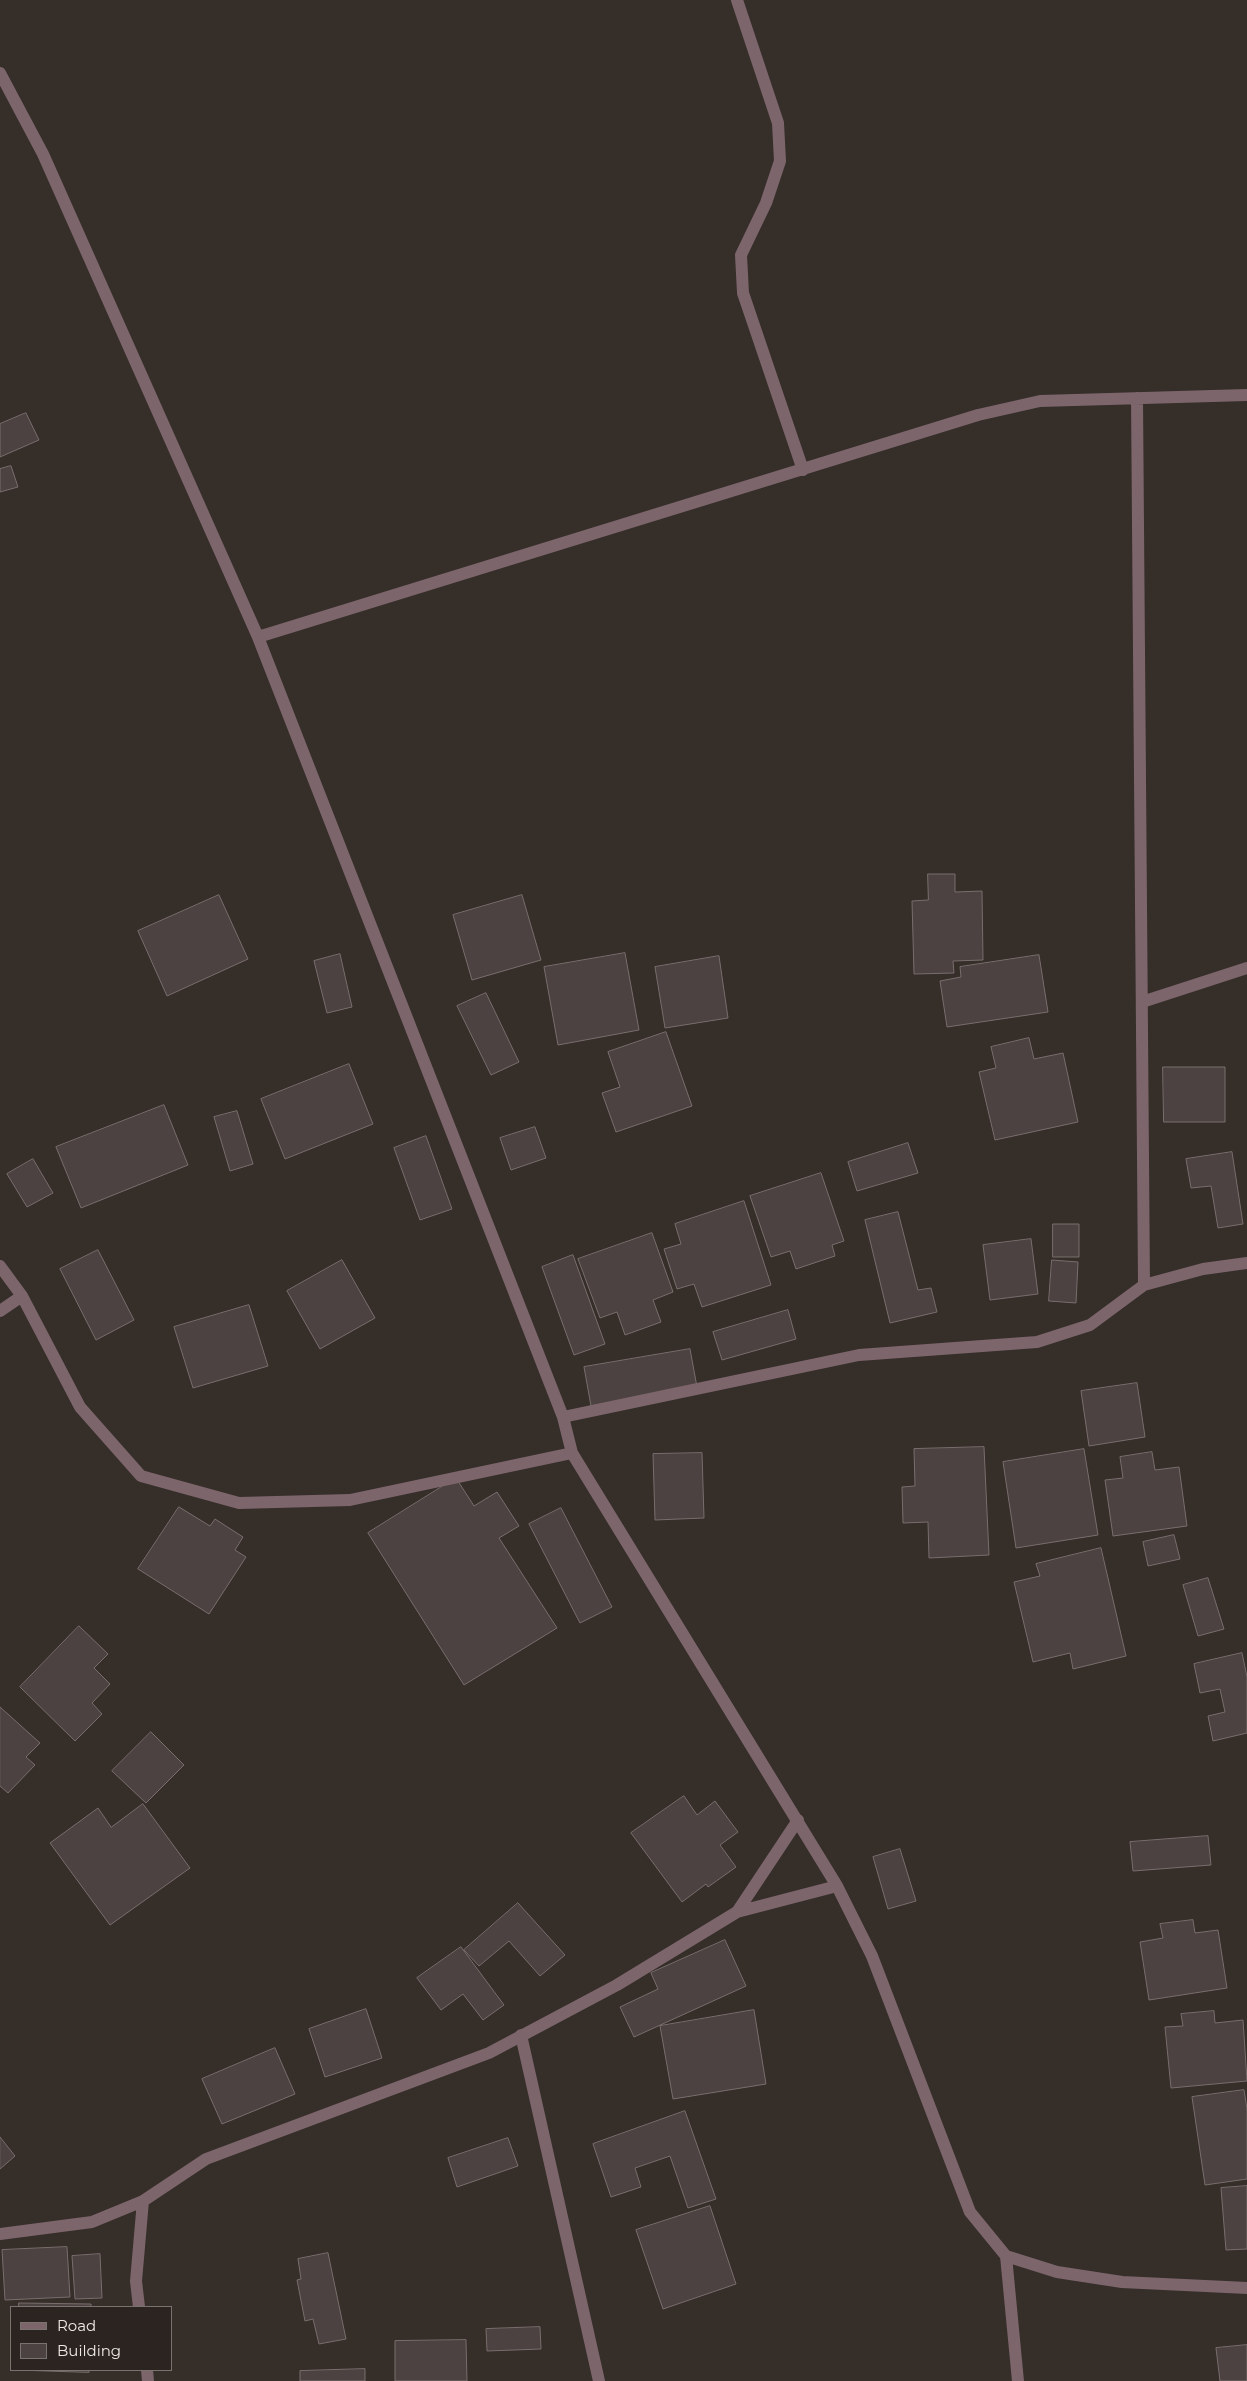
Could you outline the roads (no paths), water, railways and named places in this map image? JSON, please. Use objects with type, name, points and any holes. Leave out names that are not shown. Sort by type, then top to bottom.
[{"type":"street","points":[[737,0],[778,123],[780,161],[766,204],[741,255],[743,294],[803,470]]},
{"type":"street","points":[[0,73],[43,154],[258,637],[563,1417],[572,1453],[837,1886],[872,1956],[970,2212],[1006,2256],[1057,2272],[1122,2282],[1247,2288]]},
{"type":"street","points":[[258,637],[987,413],[1040,401],[1247,395]]},
{"type":"street","points":[[1137,398],[1144,1286]]},
{"type":"street","points":[[1142,1002],[1247,968]]},
{"type":"street","points":[[563,1417],[859,1355],[1037,1342],[1090,1324],[1144,1286],[1203,1268],[1247,1263]]},
{"type":"street","points":[[0,1266],[22,1296],[80,1407],[141,1476],[238,1503],[350,1500],[572,1453]]},
{"type":"street","points":[[0,1311],[22,1296]]},
{"type":"street","points":[[737,1912],[798,1820]]},
{"type":"street","points":[[0,2234],[92,2222],[143,2200],[206,2159],[489,2053],[617,1985],[737,1912],[837,1886]]},
{"type":"street","points":[[522,2035],[599,2381]]},
{"type":"street","points":[[139,2306],[136,2281],[143,2200]]},
{"type":"street","points":[[1006,2256],[1018,2381]]}]
